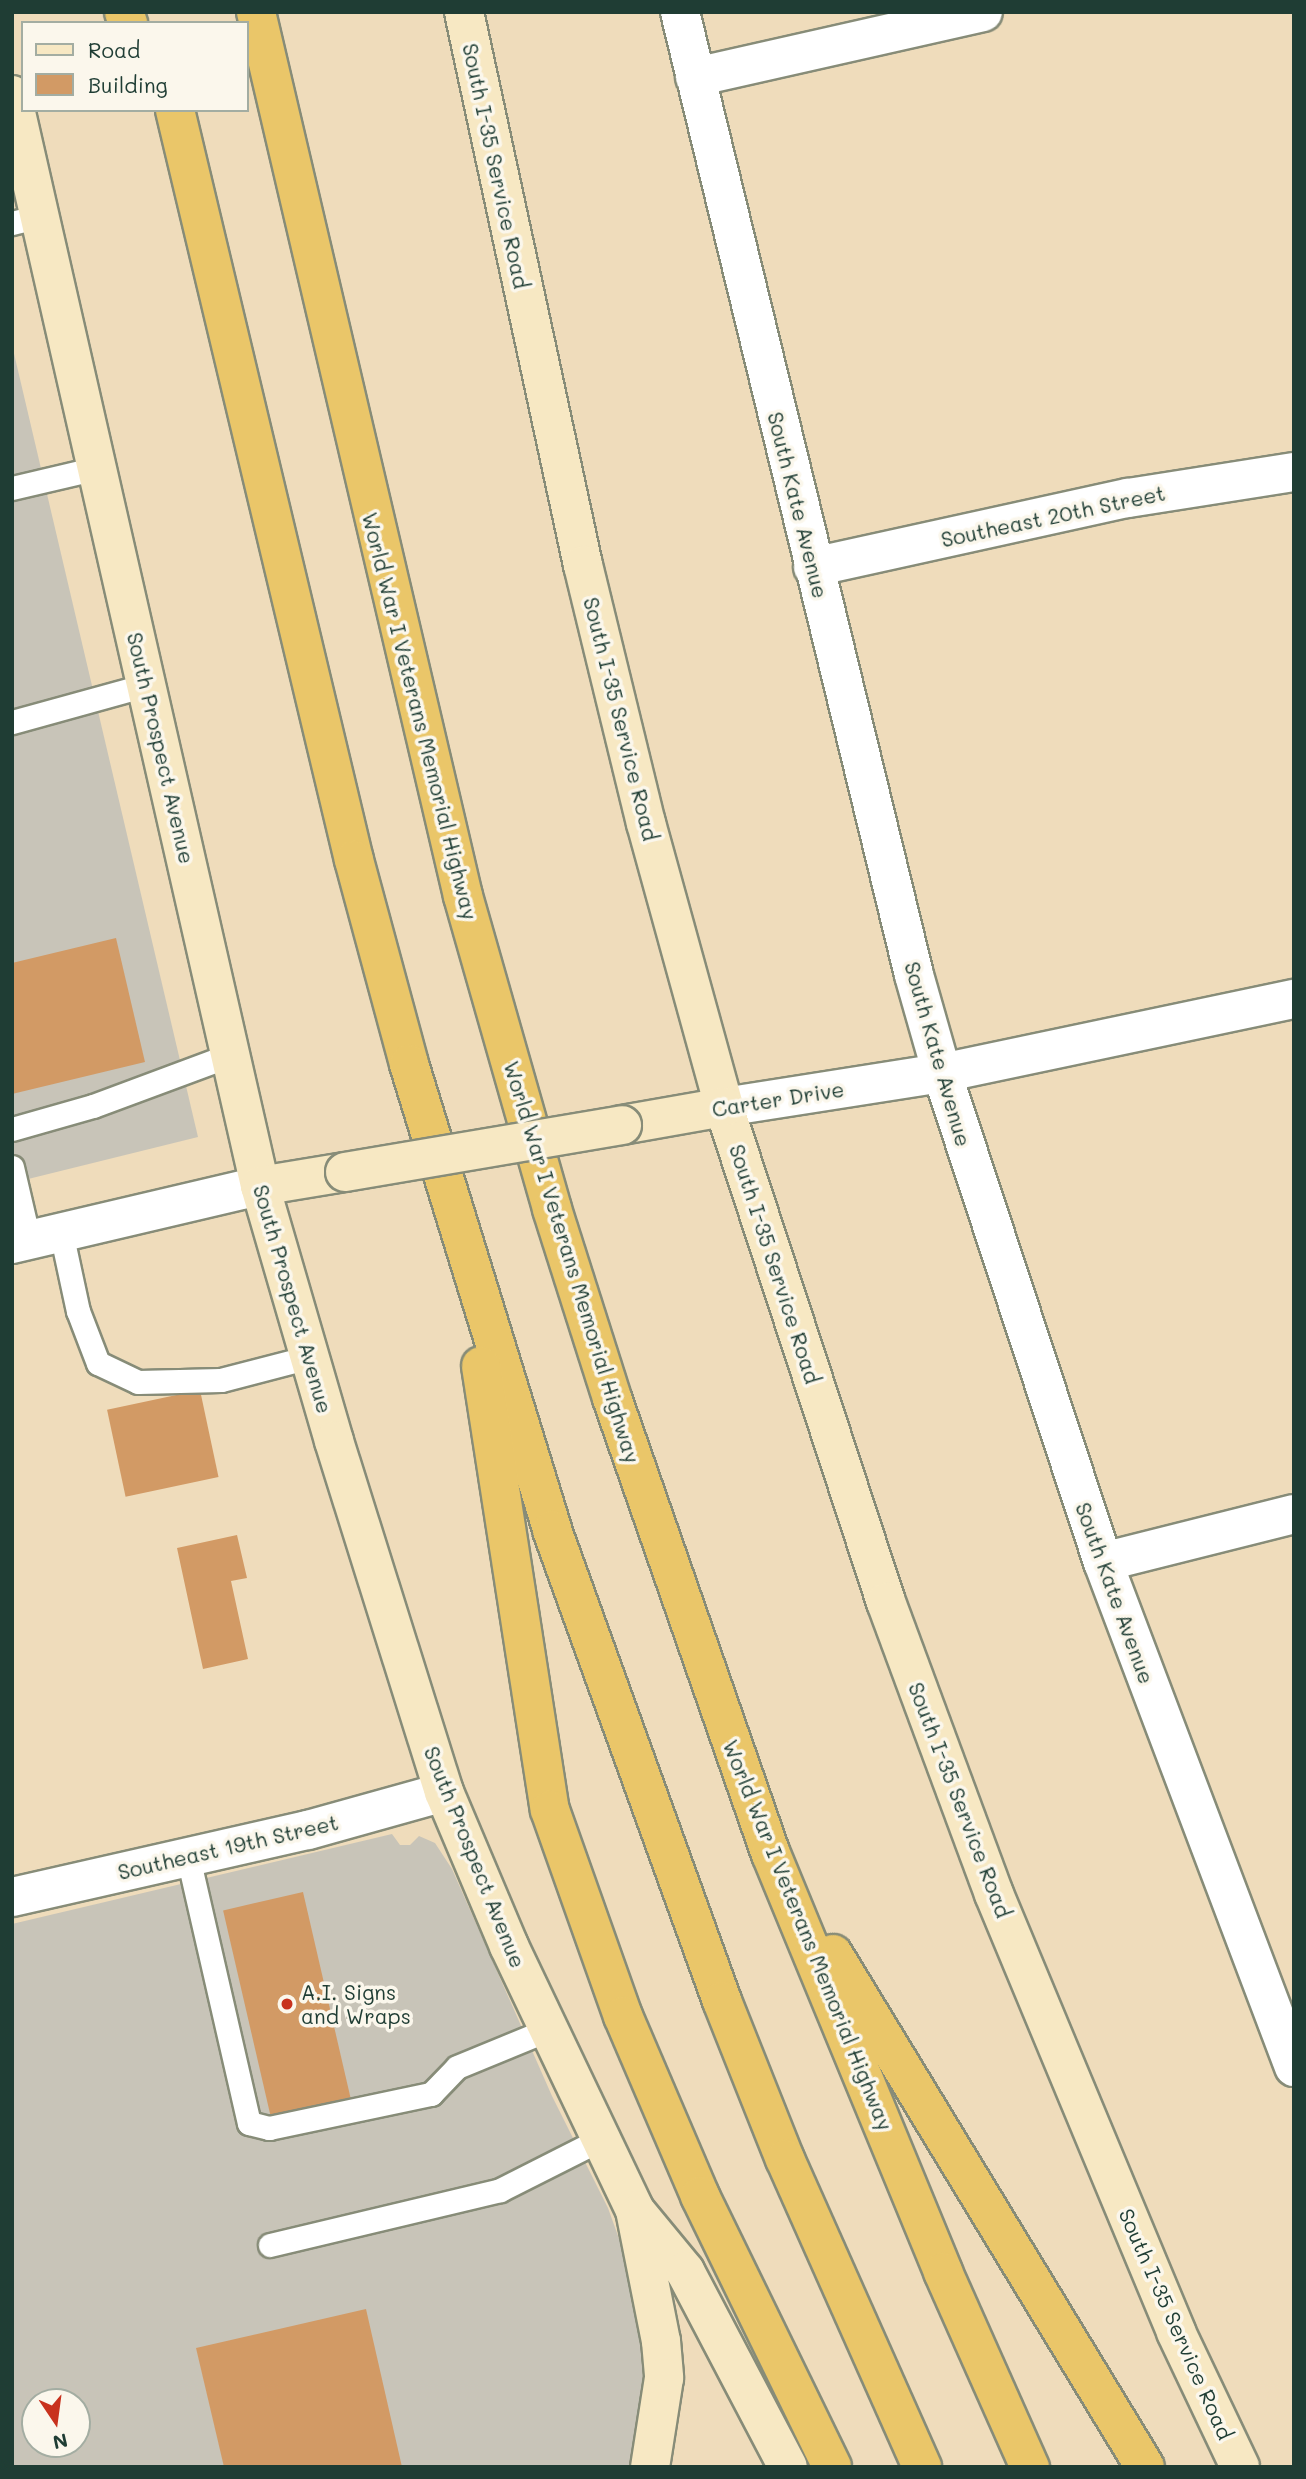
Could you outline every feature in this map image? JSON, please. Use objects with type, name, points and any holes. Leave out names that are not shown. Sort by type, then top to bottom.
[{"type":"highway","name":"World War I Veterans Memorial Highway","points":[[256,12],[463,896],[552,1209],[629,1448],[771,1854],[943,2272],[1030,2467]]},
{"type":"highway","points":[[278,12],[293,172]]},
{"type":"highway","points":[[164,112],[192,180]]},
{"type":"highway","points":[[175,112],[354,860],[460,1236],[552,1530],[718,1989],[785,2159],[922,2467]]},
{"type":"highway","points":[[460,1236],[550,1810],[623,2016],[700,2196],[832,2467]]},
{"type":"highway","points":[[771,1854],[1145,2467]]},
{"type":"main road","name":"South I-35 Service Road","points":[[464,12],[583,565],[646,823],[724,1107],[886,1602],[994,1894],[1176,2332],[1240,2467]]},
{"type":"main road","name":"South Prospect Avenue","points":[[12,95],[26,220],[97,468],[260,1186],[309,1357],[444,1792],[549,2029],[635,2210],[662,2341],[664,2378],[650,2467]]},
{"type":"main road","name":"Carter Drive","points":[[260,1186],[724,1107]]},
{"type":"main road","points":[[635,2210],[685,2271],[788,2467]]},
{"type":"street","name":"South Kate Avenue","points":[[680,12],[813,567],[942,1073],[1102,1562],[1286,2030],[1294,2067]]},
{"type":"street","points":[[695,77],[983,12]]},
{"type":"street","name":"Southeast 20th Street","points":[[813,567],[1128,498],[1294,472]]},
{"type":"street","name":"Carter Drive","points":[[724,1107],[942,1073],[1294,999]]},
{"type":"street","points":[[34,1239],[260,1186]]},
{"type":"street","points":[[1102,1562],[1294,1514]]},
{"type":"street","name":"Southeast 19th Street","points":[[12,1898],[188,1857],[444,1792]]},
{"type":"lane","points":[[12,488],[97,468]]},
{"type":"lane","points":[[12,722],[146,685]]},
{"type":"lane","points":[[12,1129],[93,1106],[230,1055]]},
{"type":"lane","points":[[12,1167],[34,1239],[78,1311],[97,1363],[138,1382],[221,1380],[309,1357]]},
{"type":"lane","points":[[188,1857],[248,2123],[269,2128],[431,2094],[457,2067],[549,2029]]},
{"type":"lane","points":[[270,2245],[500,2190],[601,2139]]},
{"type":"shaded area","points":[[12,345],[198,1137],[12,1183]]},
{"type":"shaded area","points":[[392,1834],[400,1845],[410,1845],[419,1836],[435,1843],[452,1869],[552,2096],[608,2208],[631,2272],[648,2371],[644,2424],[631,2467],[12,2467],[12,1924]]},
{"type":"building","points":[[116,938],[145,1062],[12,1094],[12,963]]},
{"type":"building","points":[[200,1390],[219,1477],[126,1497],[107,1410]]},
{"type":"building","points":[[237,1535],[247,1578],[231,1581],[248,1659],[203,1669],[177,1548]]},
{"type":"building","name":"A.I. Signs and Wraps","points":[[303,1892],[350,2098],[271,2116],[223,1910]]},
{"type":"building","points":[[366,2309],[402,2467],[224,2467],[196,2348]]},
{"type":"place","name":"A.I. Signs and Wraps","points":[[287,2004]]}]
